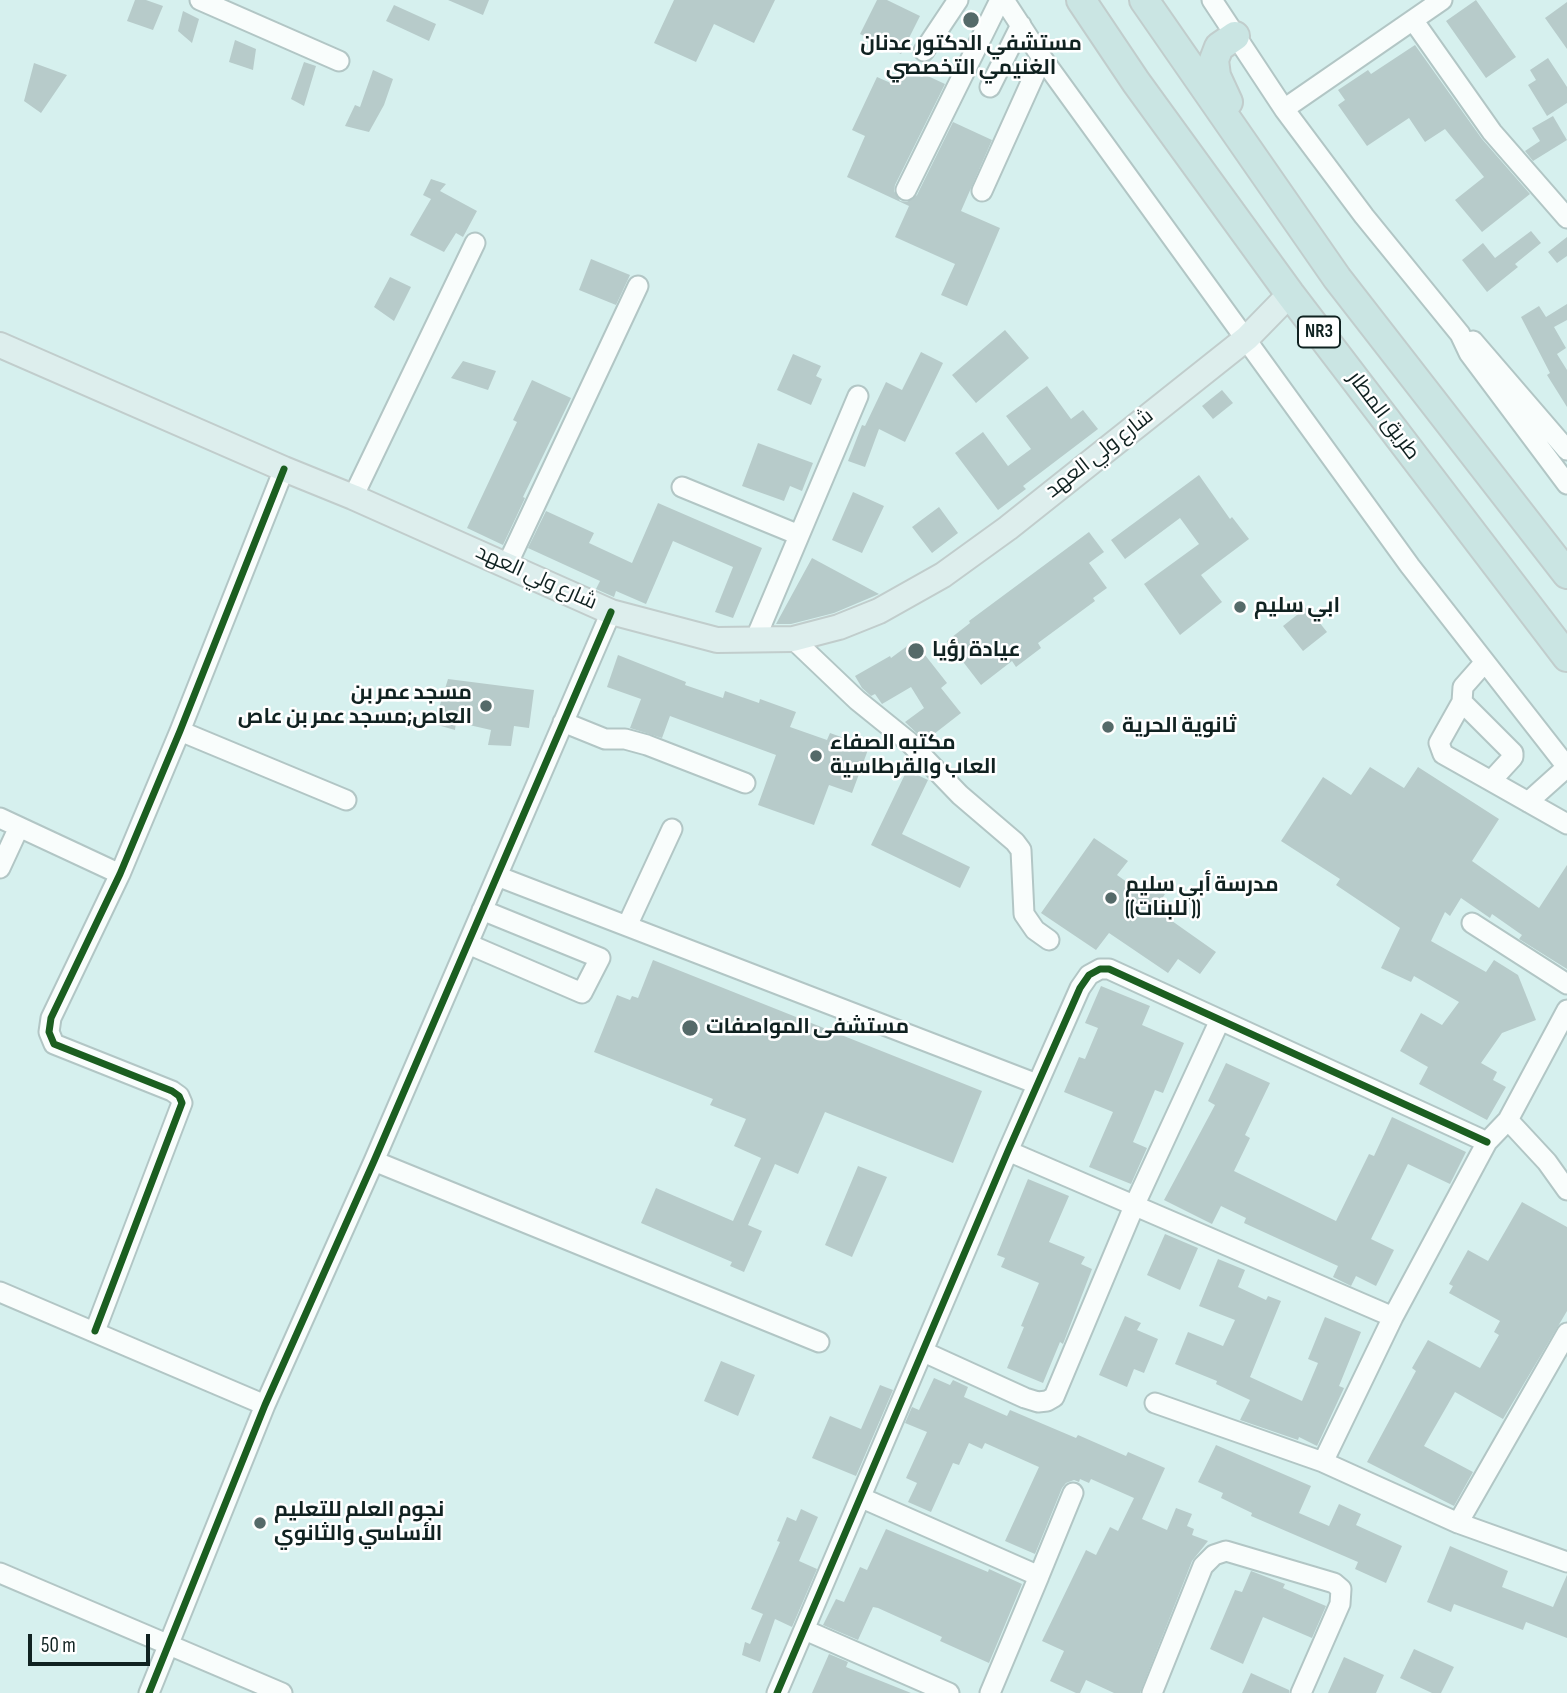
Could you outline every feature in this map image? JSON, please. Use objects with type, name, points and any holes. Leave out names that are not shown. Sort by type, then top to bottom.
[{"type":"highway","name":"طريق المطار","points":[[1081,0],[1136,82],[1290,294],[1567,657]]},
{"type":"highway","name":"NR3","points":[[1144,0],[1337,278],[1567,574]]},
{"type":"highway","points":[[1235,36],[1219,47],[1214,68],[1250,153]]},
{"type":"main road","name":"شارع ولي العهد","points":[[0,345],[611,612],[717,640],[793,639],[839,628],[879,611],[943,575],[1008,527],[1247,338],[1290,294]]},
{"type":"street","points":[[200,0],[340,61]]},
{"type":"street","points":[[924,51],[958,0]]},
{"type":"street","points":[[906,190],[1002,0],[1410,566],[1567,767],[1528,802]]},
{"type":"street","points":[[1212,0],[1284,109],[1364,216],[1460,334],[1469,353],[1567,484]]},
{"type":"street","points":[[1284,109],[1442,0]]},
{"type":"street","points":[[1413,20],[1492,132],[1567,218]]},
{"type":"street","points":[[990,87],[1021,25]]},
{"type":"street","points":[[982,191],[1042,58]]},
{"type":"street","points":[[353,497],[475,243]]},
{"type":"street","points":[[507,565],[638,286]]},
{"type":"street","points":[[1460,334],[1477,343],[1567,450]]},
{"type":"street","points":[[755,640],[858,396]]},
{"type":"street","points":[[95,1331],[181,1103],[179,1096],[172,1091],[54,1044],[49,1032],[51,1018],[120,874],[284,469]]},
{"type":"street","points":[[682,487],[799,535]]},
{"type":"street","points":[[149,1693],[265,1405],[374,1161],[611,612]]},
{"type":"street","points":[[793,639],[858,700],[909,742],[960,795],[1015,842],[1021,850],[1024,914],[1035,930],[1049,940]]},
{"type":"street","points":[[1485,662],[1463,687],[1462,702],[1441,738],[1440,750],[1567,824]]},
{"type":"street","points":[[1462,702],[1513,753],[1513,757],[1491,781]]},
{"type":"street","points":[[564,722],[605,739],[625,739],[647,745],[745,783]]},
{"type":"street","points":[[180,731],[346,800]]},
{"type":"street","points":[[0,818],[120,874]]},
{"type":"street","points":[[0,868],[19,827]]},
{"type":"street","points":[[627,926],[672,829]]},
{"type":"street","points":[[497,876],[1037,1084]]},
{"type":"street","points":[[468,944],[582,993],[600,958],[482,910]]},
{"type":"street","points":[[1472,923],[1567,984]]},
{"type":"street","points":[[777,1693],[1037,1084],[1088,975],[1100,969],[1109,969],[1487,1142]]},
{"type":"street","points":[[1323,1462],[1393,1317],[1487,1142],[1508,1119],[1567,1010]]},
{"type":"street","points":[[924,1352],[1025,1398],[1038,1402],[1054,1397],[1135,1205],[1220,1020]]},
{"type":"street","points":[[1508,1119],[1547,1162],[1567,1190]]},
{"type":"street","points":[[1008,1151],[1393,1317]]},
{"type":"street","points":[[374,1161],[819,1342]]},
{"type":"street","points":[[0,1292],[265,1405]]},
{"type":"street","points":[[1458,1522],[1566,1339]]},
{"type":"street","points":[[1155,1403],[1323,1462],[1458,1522],[1567,1562]]},
{"type":"street","points":[[990,1693],[1073,1493]]},
{"type":"street","points":[[862,1498],[1039,1576]]},
{"type":"street","points":[[1152,1693],[1203,1566],[1226,1550],[1334,1583],[1342,1589],[1340,1604],[1301,1693]]},
{"type":"street","points":[[0,1573],[282,1693]]},
{"type":"street","points":[[805,1630],[948,1693]]},
{"type":"building","points":[[135,0],[146,0],[163,6],[153,30],[127,21]]},
{"type":"building","points":[[448,0],[489,0],[483,15]]},
{"type":"building","points":[[674,0],[775,0],[754,43],[714,24],[696,62],[654,43]]},
{"type":"building","points":[[877,0],[887,0],[920,16],[901,54],[860,34]]},
{"type":"building","points":[[1476,0],[1516,57],[1486,78],[1446,21]]},
{"type":"building","points":[[1567,2],[1567,49],[1545,18]]},
{"type":"building","points":[[394,5],[436,24],[429,41],[386,21]]},
{"type":"building","points":[[183,11],[199,19],[192,43],[178,31]]},
{"type":"building","points":[[235,40],[256,49],[253,70],[229,62]]},
{"type":"building","points":[[1415,45],[1482,139],[1530,194],[1482,232],[1455,200],[1484,177],[1445,129],[1425,142],[1409,118],[1367,146],[1338,105],[1345,100],[1338,90],[1368,70],[1371,74]]},
{"type":"building","points":[[1548,58],[1567,87],[1567,103],[1547,116],[1528,85],[1536,80],[1530,70]]},
{"type":"building","points":[[304,62],[316,66],[304,106],[291,99]]},
{"type":"building","points":[[34,63],[67,75],[41,113],[24,101]]},
{"type":"building","points":[[902,64],[945,84],[895,185],[894,191],[900,201],[907,202],[917,195],[953,122],[992,140],[961,211],[1000,228],[967,306],[941,295],[955,264],[895,237],[909,206],[847,177],[865,136],[852,130],[877,77],[893,84]]},
{"type":"building","points":[[373,70],[393,79],[384,105],[369,132],[345,126],[355,105],[360,107]]},
{"type":"building","points":[[1553,116],[1567,140],[1533,161],[1525,151],[1540,141],[1532,128]]},
{"type":"building","points":[[431,179],[446,184],[440,191],[477,211],[463,237],[456,233],[444,252],[410,235],[431,199],[423,195]]},
{"type":"building","points":[[1531,231],[1541,243],[1515,264],[1518,267],[1487,292],[1462,260],[1483,243],[1495,258]]},
{"type":"building","points":[[1567,237],[1567,256],[1557,263],[1548,252]]},
{"type":"building","points":[[591,259],[630,275],[616,305],[579,290]]},
{"type":"building","points":[[390,277],[411,287],[394,321],[374,307]]},
{"type":"building","points":[[1567,304],[1567,320],[1554,327],[1566,348],[1557,354],[1567,370],[1567,407],[1547,375],[1550,373],[1521,317],[1539,306],[1546,317]]},
{"type":"building","points":[[1005,330],[1029,358],[976,403],[952,375]]},
{"type":"building","points":[[921,352],[943,363],[905,442],[879,429],[865,467],[848,461],[862,425],[865,426],[886,382],[902,390]]},
{"type":"building","points":[[793,354],[821,366],[816,376],[822,379],[811,405],[777,390]]},
{"type":"building","points":[[463,361],[496,371],[488,390],[451,378]]},
{"type":"building","points":[[532,380],[571,398],[503,545],[467,528],[517,422],[513,420]]},
{"type":"building","points":[[1047,386],[1071,419],[1083,410],[1098,429],[1023,486],[1026,489],[998,510],[955,453],[983,432],[1008,466],[1031,449],[1006,416]]},
{"type":"building","points":[[1222,390],[1233,403],[1213,419],[1202,406]]},
{"type":"building","points":[[758,443],[813,463],[802,491],[790,486],[784,501],[742,486]]},
{"type":"building","points":[[1199,475],[1230,519],[1232,517],[1249,539],[1201,575],[1222,602],[1180,635],[1144,584],[1199,544],[1180,518],[1125,559],[1111,540]]},
{"type":"building","points":[[853,492],[884,506],[862,553],[832,540]]},
{"type":"building","points":[[658,503],[762,548],[733,618],[715,612],[733,567],[673,541],[646,604],[616,591],[614,597],[596,589],[600,581],[528,548],[546,511],[594,533],[589,543],[632,563]]},
{"type":"building","points":[[939,507],[958,533],[932,553],[912,527]]},
{"type":"building","points":[[1089,532],[1104,552],[1089,563],[1107,588],[1093,598],[1095,601],[1038,643],[1041,648],[1016,667],[1012,661],[981,685],[947,641],[970,623],[969,621]]},
{"type":"building","points":[[812,558],[879,594],[834,613],[791,624],[776,624]]},
{"type":"building","points":[[1307,607],[1327,632],[1303,651],[1283,626]]},
{"type":"building","points":[[914,641],[947,683],[941,688],[961,713],[925,741],[905,722],[924,708],[911,687],[882,704],[875,694],[871,696],[862,688],[855,676],[890,656],[891,658]]},
{"type":"building","points":[[618,655],[686,682],[685,685],[723,698],[725,691],[759,703],[760,699],[796,712],[790,727],[827,740],[830,733],[869,747],[852,793],[829,785],[814,825],[758,805],[776,755],[670,716],[662,738],[630,728],[641,699],[607,687]]},
{"type":"building","name":"مسجد عمر بن العاص;مسجد عمر بن عاص","points":[[448,679],[534,690],[529,728],[514,726],[511,746],[488,745],[491,730],[456,722],[455,730],[434,724]]},
{"type":"building","points":[[1370,767],[1404,788],[1418,767],[1499,819],[1472,861],[1539,908],[1567,865],[1567,969],[1519,939],[1522,935],[1492,914],[1490,918],[1461,898],[1450,916],[1445,912],[1431,941],[1486,972],[1494,960],[1518,975],[1536,1020],[1502,1033],[1481,1063],[1497,1072],[1493,1080],[1506,1087],[1487,1120],[1419,1084],[1428,1067],[1400,1051],[1421,1013],[1442,1025],[1459,1002],[1414,976],[1411,982],[1381,968],[1400,928],[1336,885],[1340,879],[1281,841],[1323,777],[1351,795]]},
{"type":"building","points":[[907,770],[928,780],[902,834],[970,867],[960,888],[871,845]]},
{"type":"building","name":"مدرسة أبي سليم ((للبنات ))","points":[[1094,838],[1128,861],[1117,875],[1141,892],[1148,881],[1165,894],[1155,909],[1216,952],[1200,974],[1178,959],[1168,973],[1109,933],[1096,950],[1041,913]]},
{"type":"building","points":[[653,960],[982,1091],[953,1163],[825,1112],[798,1174],[775,1164],[748,1225],[762,1231],[744,1272],[730,1266],[732,1262],[641,1223],[656,1188],[733,1221],[761,1158],[734,1146],[746,1119],[710,1105],[713,1099],[594,1052],[617,995],[630,1000],[632,996],[638,998]]},
{"type":"building","points":[[1101,986],[1150,1006],[1142,1025],[1184,1043],[1163,1093],[1155,1090],[1133,1142],[1147,1148],[1131,1184],[1089,1167],[1113,1112],[1064,1092],[1079,1057],[1085,1059],[1098,1028],[1085,1023]]},
{"type":"building","points":[[1226,1063],[1270,1083],[1245,1135],[1250,1138],[1234,1171],[1336,1221],[1369,1154],[1374,1156],[1392,1117],[1466,1152],[1450,1184],[1408,1164],[1371,1239],[1394,1250],[1376,1286],[1356,1276],[1351,1286],[1333,1277],[1338,1266],[1244,1223],[1246,1218],[1221,1206],[1212,1224],[1164,1200],[1215,1105],[1208,1101]]},
{"type":"building","points":[[858,1166],[887,1177],[852,1257],[825,1245]]},
{"type":"building","points":[[1028,1179],[1069,1196],[1049,1242],[1085,1257],[1081,1264],[1092,1269],[1063,1344],[1060,1342],[1043,1383],[1007,1368],[1039,1283],[1001,1267],[1005,1258],[997,1255]]},
{"type":"building","points":[[1522,1202],[1567,1227],[1567,1311],[1503,1419],[1455,1392],[1424,1446],[1473,1472],[1454,1506],[1367,1462],[1416,1371],[1412,1368],[1428,1340],[1480,1368],[1499,1335],[1494,1332],[1500,1321],[1449,1293],[1453,1286],[1449,1284],[1468,1250],[1488,1261]]},
{"type":"building","points":[[1165,1234],[1198,1248],[1180,1290],[1147,1275]]},
{"type":"building","points":[[1218,1259],[1245,1270],[1238,1287],[1266,1300],[1268,1296],[1281,1301],[1250,1377],[1302,1401],[1318,1363],[1308,1359],[1325,1317],[1361,1332],[1339,1386],[1344,1388],[1317,1446],[1299,1437],[1298,1440],[1240,1420],[1250,1400],[1216,1384],[1217,1381],[1175,1364],[1188,1332],[1223,1346],[1235,1320],[1199,1306]]},
{"type":"building","points":[[1125,1316],[1141,1323],[1137,1330],[1158,1339],[1144,1373],[1134,1369],[1127,1387],[1099,1375]]},
{"type":"building","points":[[721,1361],[755,1375],[738,1416],[704,1401]]},
{"type":"building","points":[[934,1378],[950,1385],[953,1380],[968,1387],[964,1397],[1007,1416],[1010,1410],[1076,1438],[1078,1435],[1126,1456],[1128,1452],[1165,1468],[1142,1519],[1167,1530],[1176,1508],[1192,1514],[1187,1526],[1194,1529],[1192,1535],[1208,1541],[1192,1561],[1140,1693],[1114,1693],[1086,1680],[1080,1693],[1076,1693],[1050,1681],[1064,1651],[1042,1641],[1086,1550],[1096,1555],[1110,1527],[1118,1531],[1134,1498],[1091,1479],[1089,1483],[1080,1479],[1079,1482],[1074,1480],[1066,1483],[1035,1554],[1005,1541],[1039,1467],[985,1443],[982,1449],[969,1443],[959,1465],[953,1463],[931,1512],[908,1502],[917,1483],[906,1478],[927,1432],[905,1423],[912,1407],[919,1410]]},
{"type":"building","points":[[880,1385],[893,1390],[856,1476],[812,1458],[830,1416],[861,1429]]},
{"type":"building","points":[[1216,1445],[1311,1486],[1299,1513],[1329,1526],[1339,1504],[1361,1514],[1356,1525],[1402,1546],[1386,1583],[1355,1569],[1358,1562],[1251,1516],[1252,1513],[1221,1498],[1223,1493],[1198,1482]]},
{"type":"building","points":[[801,1509],[818,1517],[799,1561],[817,1569],[792,1627],[775,1619],[760,1662],[742,1655],[745,1642],[750,1644],[763,1614],[751,1609],[780,1542],[777,1541],[787,1517],[796,1521]]},
{"type":"building","points":[[886,1529],[1022,1584],[989,1663],[940,1641],[942,1637],[878,1608],[873,1607],[858,1640],[823,1625],[836,1599],[844,1602],[860,1567],[867,1570]]},
{"type":"building","points":[[1450,1546],[1508,1571],[1502,1587],[1553,1607],[1567,1575],[1567,1638],[1526,1622],[1523,1630],[1454,1604],[1451,1612],[1427,1602]]},
{"type":"building","points":[[1251,1571],[1285,1584],[1283,1588],[1326,1606],[1312,1638],[1263,1617],[1243,1664],[1210,1649],[1235,1590],[1242,1592]]},
{"type":"building","points":[[1414,1649],[1454,1667],[1441,1693],[1432,1693],[1400,1678]]},
{"type":"building","points":[[829,1654],[848,1662],[846,1667],[911,1693],[812,1693]]},
{"type":"building","points":[[1344,1657],[1384,1675],[1376,1693],[1328,1693]]},
{"type":"building","points":[[1251,1673],[1289,1690],[1289,1693],[1242,1693]]},
{"type":"cycle path","points":[[95,1331],[182,1103],[179,1096],[172,1091],[54,1044],[49,1032],[51,1018],[120,874],[284,469]]},
{"type":"cycle path","points":[[149,1693],[265,1405],[374,1161],[611,612]]},
{"type":"cycle path","points":[[777,1693],[1008,1151],[1080,988],[1089,975],[1100,969],[1109,969],[1487,1142]]},
{"type":"place","name":"مستشفي الدكتور عدنان الغنيمي التخصصي","points":[[971,20]]},
{"type":"place","name":"ابي سليم","points":[[1240,607]]},
{"type":"place","name":"عيادة رؤيا","points":[[916,651]]},
{"type":"place","name":"مسجد عمر بن العاص;مسجد عمر بن عاص","points":[[486,706]]},
{"type":"place","name":"ثانوية الحرية","points":[[1108,727]]},
{"type":"place","name":"مكتبه الصفاء العاب والقرطاسية","points":[[816,756]]},
{"type":"place","name":"مدرسة أبي سليم ((للبنات ))","points":[[1111,898]]},
{"type":"place","name":"مستشفى المواصفات","points":[[690,1028]]},
{"type":"place","name":"نجوم العلم للتعليم الأساسي والثانوي","points":[[260,1523]]}]
